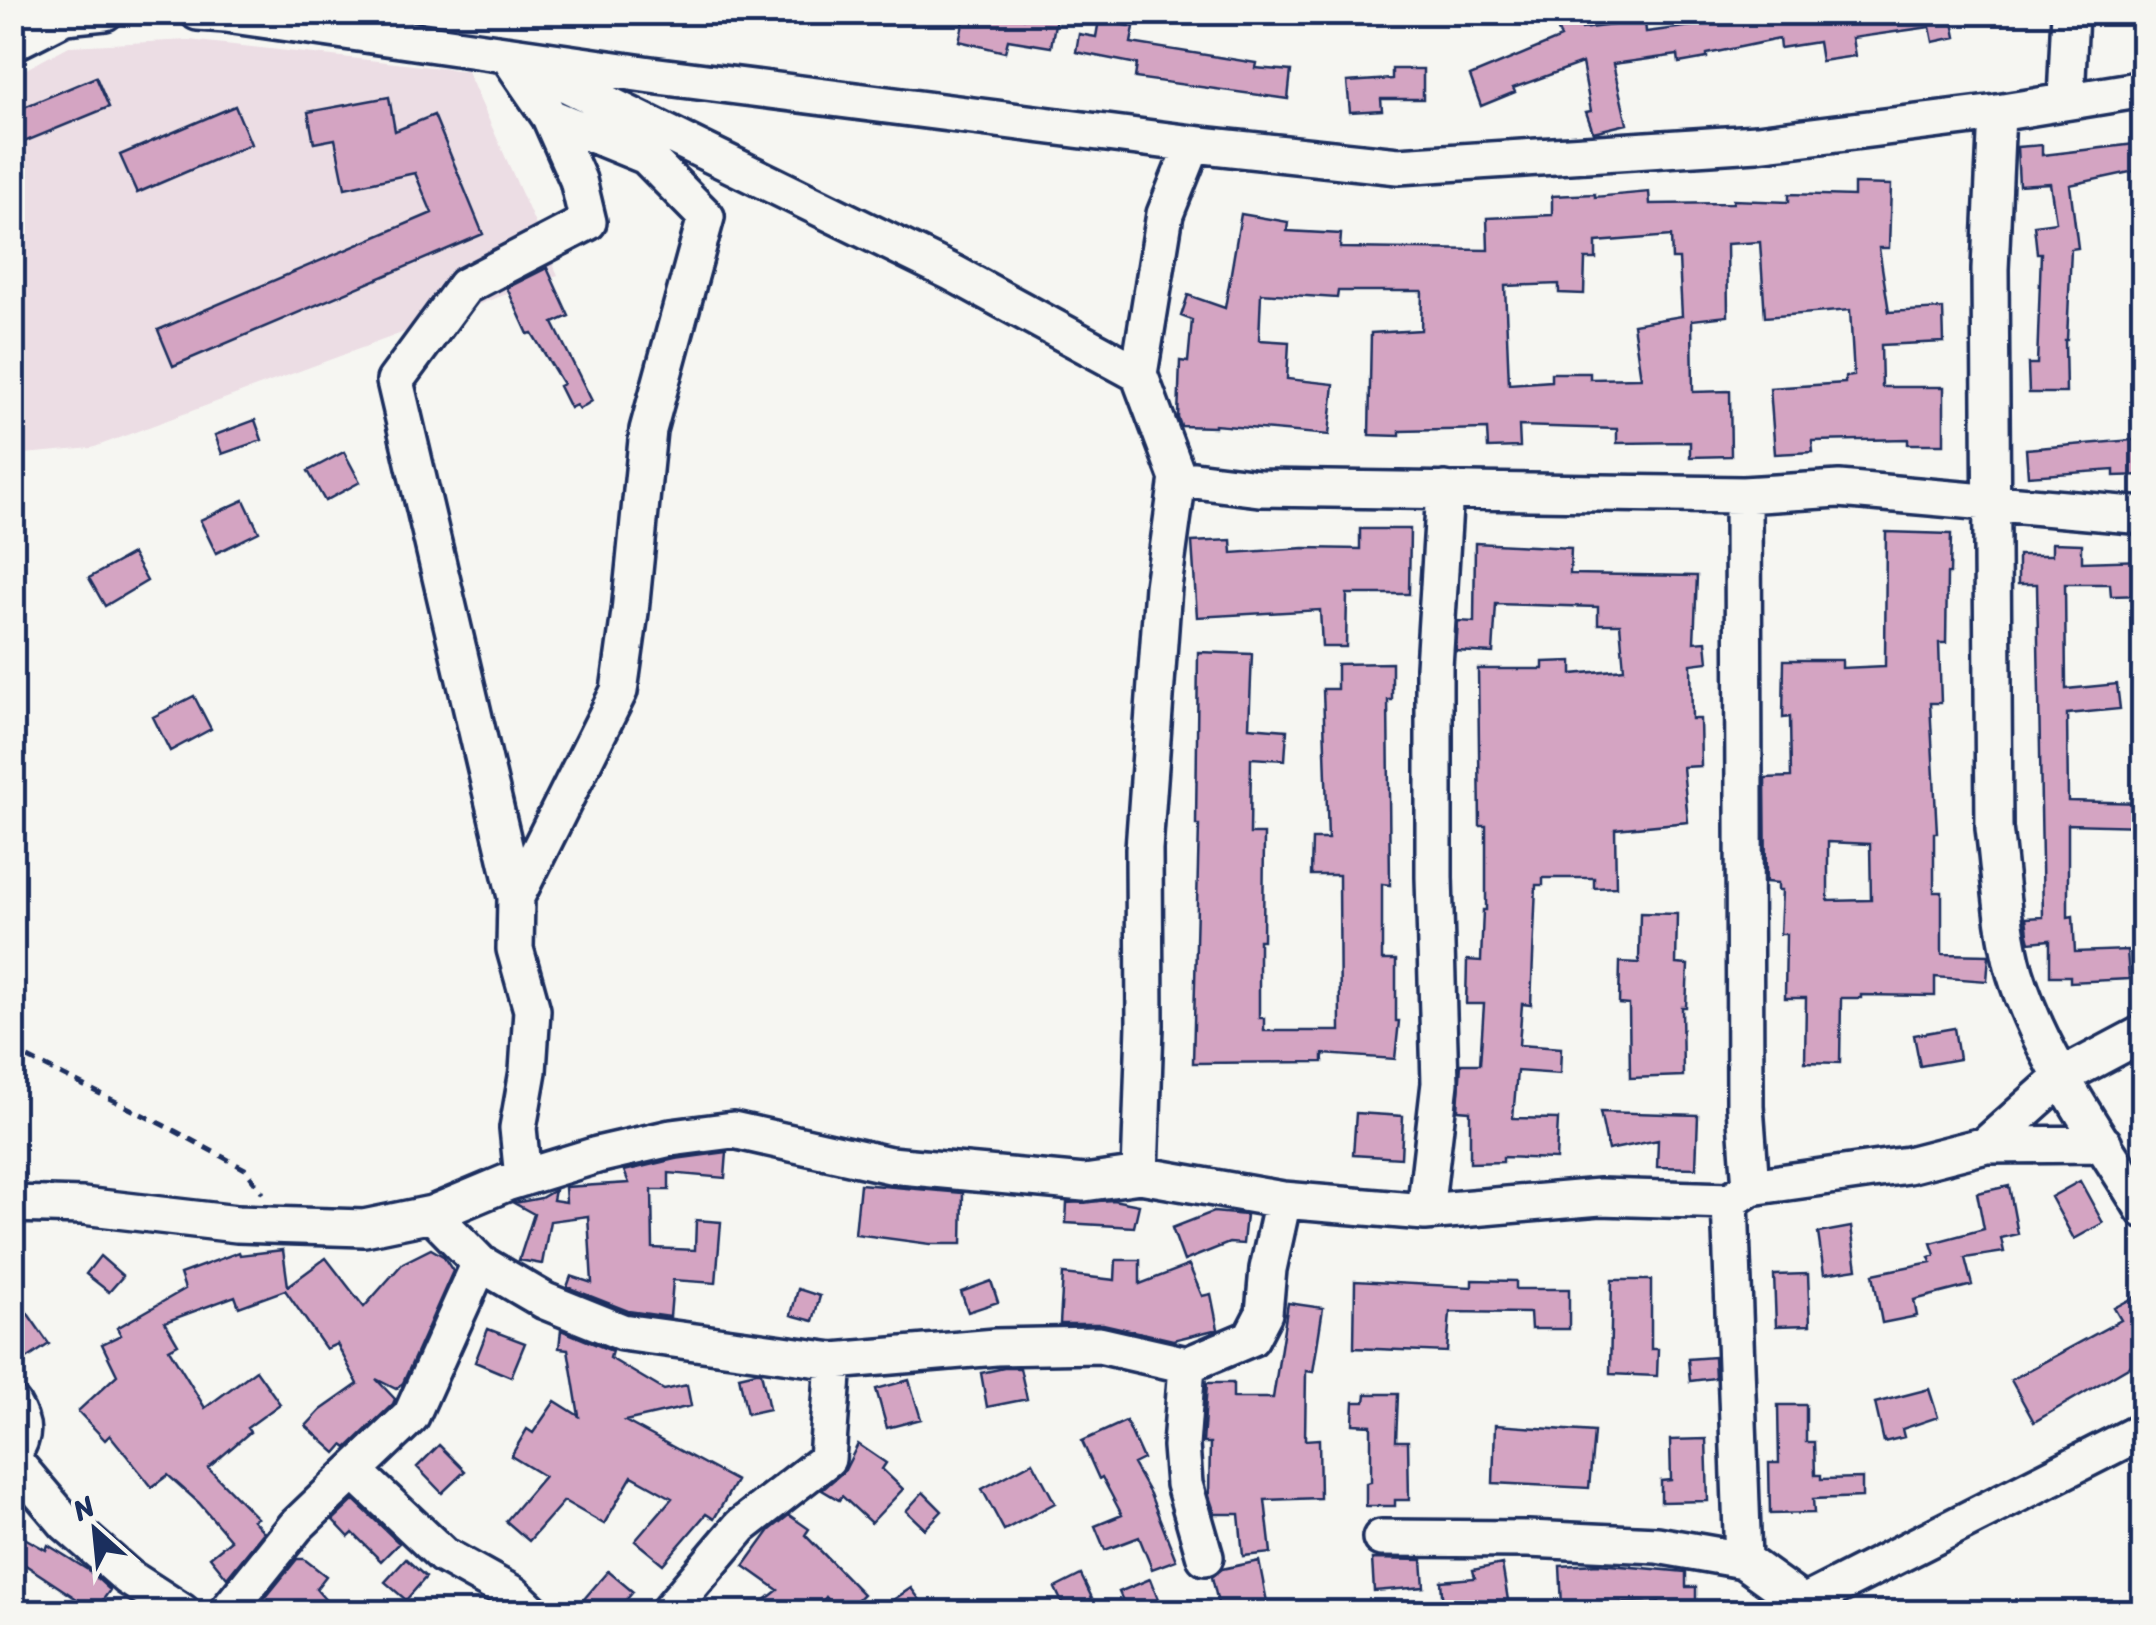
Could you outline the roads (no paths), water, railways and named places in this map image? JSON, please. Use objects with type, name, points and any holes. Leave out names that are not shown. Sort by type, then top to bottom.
[{"type":"street","points":[[12,43],[65,16],[105,12]]},
{"type":"street","points":[[198,12],[342,22],[508,56],[1193,144],[1398,166],[1757,143],[1997,113],[2144,89]]},
{"type":"street","points":[[2066,100],[2070,12]]},
{"type":"street","points":[[508,56],[550,117],[578,180],[588,222],[465,286],[395,381],[516,897],[515,949],[532,1010],[528,1071],[518,1128],[522,1178]]},
{"type":"street","points":[[508,56],[953,273],[1139,374]]},
{"type":"street","points":[[1997,113],[1990,269],[1994,828],[2002,898],[2015,971],[2038,1031],[2144,1210]]},
{"type":"street","points":[[516,897],[618,691],[648,430],[706,217],[646,156],[550,117]]},
{"type":"street","points":[[1140,1176],[1145,1025],[1144,849],[1163,587],[1178,478],[1139,374],[1165,214],[1193,144]]},
{"type":"street","points":[[1178,478],[1258,488],[1743,495],[1839,489],[2144,516]]},
{"type":"street","points":[[1425,1212],[1440,1083],[1434,877],[1434,667],[1445,490]]},
{"type":"street","points":[[1742,1560],[1743,495]]},
{"type":"street","points":[[1986,1145],[2063,1076],[2144,1033]]},
{"type":"street","points":[[12,1204],[82,1206],[288,1228],[364,1228],[432,1214],[522,1178],[671,1138],[733,1130],[890,1165],[1084,1183],[1140,1176],[1283,1200],[1425,1212],[1600,1198],[1741,1194],[1908,1165],[1986,1145],[2104,1144]]},
{"type":"street","points":[[432,1214],[480,1263],[544,1301],[622,1332],[834,1362],[996,1346],[1099,1345],[1187,1365],[1251,1338],[1264,1313],[1268,1269],[1283,1200]]},
{"type":"street","points":[[227,1612],[296,1526],[411,1416],[480,1263]]},
{"type":"street","points":[[668,1612],[741,1526],[827,1460],[834,1362]]},
{"type":"street","points":[[1187,1365],[1181,1446],[1184,1484],[1205,1556]]},
{"type":"street","points":[[12,1404],[22,1421],[24,1436],[12,1458],[66,1523],[128,1578],[182,1612]]},
{"type":"street","points":[[1381,1538],[1528,1539],[1657,1546],[1742,1560],[1795,1608],[2144,1430]]},
{"type":"street","points":[[354,1470],[443,1556],[513,1594],[532,1612]]}]
